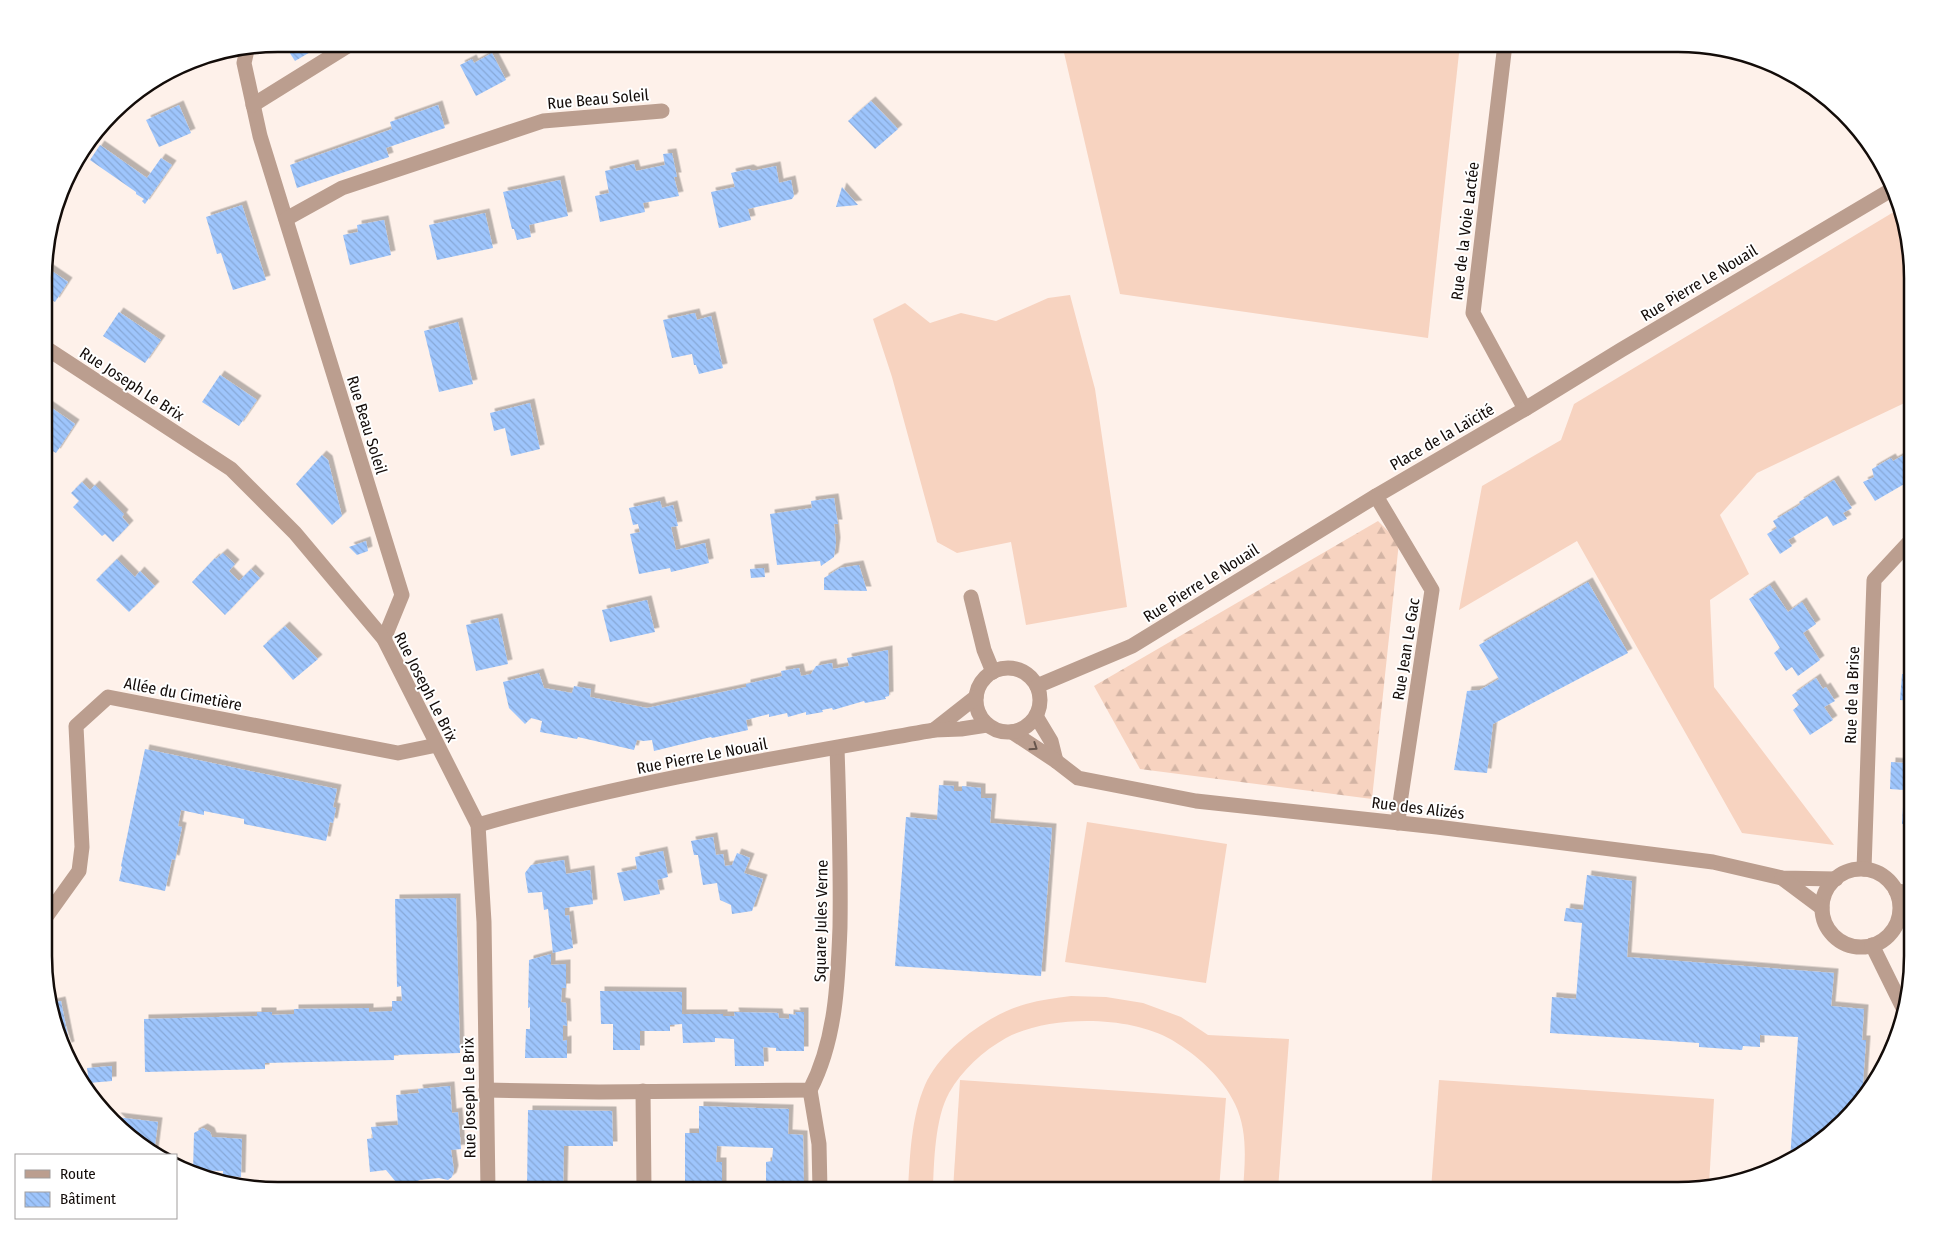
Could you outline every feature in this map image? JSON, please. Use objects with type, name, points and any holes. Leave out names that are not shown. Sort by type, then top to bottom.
[{"type":"street","points":[[253,105],[338,52]]},
{"type":"street","name":"Rue de la Voie Lactée","points":[[1504,52],[1473,313],[1525,409]]},
{"type":"street","name":"Rue Beau Soleil","points":[[246,55],[244,63],[260,136],[402,595],[384,639]]},
{"type":"street","name":"Rue Beau Soleil","points":[[286,219],[342,188],[543,121],[662,111]]},
{"type":"street","name":"Rue Pierre Le Nouail","points":[[1525,409],[1887,192]]},
{"type":"street","name":"Rue Joseph Le Brix","points":[[52,352],[231,469],[295,533],[384,639],[478,825],[484,922],[488,1182]]},
{"type":"street","name":"Place de la Laïcité","points":[[1376,496],[1525,409]]},
{"type":"street","name":"Rue Pierre Le Nouail","points":[[1037,686],[1063,677],[1132,646],[1376,496]]},
{"type":"street","name":"Rue Jean Le Gac","points":[[1376,496],[1432,590],[1398,823]]},
{"type":"street","name":"Rue de la Brise","points":[[1864,869],[1874,580],[1904,548]]},
{"type":"street","points":[[971,597],[984,650],[993,672]]},
{"type":"street","points":[[1003,668],[1013,668],[1027,675],[1037,686],[1040,706],[1030,724],[1022,730],[1012,732],[995,730],[980,717],[976,708],[979,686],[993,672],[1003,668]]},
{"type":"street","name":"Allée du Cimetière","points":[[52,908],[79,870],[82,847],[76,726],[108,697],[398,753],[437,745]]},
{"type":"street","name":"Rue Pierre Le Nouail","points":[[934,730],[976,697]]},
{"type":"street","points":[[1036,716],[1050,741],[1056,761]]},
{"type":"street","name":"Rue Pierre Le Nouail","points":[[478,825],[527,811],[677,778],[934,730],[961,730],[987,725]]},
{"type":"street","name":"Rue des Alizés","points":[[1012,732],[1078,778],[1196,801],[1398,823],[1714,862],[1782,878],[1836,879]]},
{"type":"street","name":"Square Jules Verne","points":[[810,1090],[819,1072],[830,1033],[838,987],[841,883],[837,748]]},
{"type":"street","points":[[1864,869],[1877,873],[1888,880],[1896,891],[1900,912],[1897,923],[1891,933],[1883,940],[1872,945],[1860,947],[1849,945],[1829,931],[1824,920],[1822,908],[1824,897],[1836,879],[1850,872],[1864,869]]},
{"type":"street","name":"Rue des Alizés","points":[[1782,878],[1822,908]]},
{"type":"street","points":[[1896,891],[1904,891]]},
{"type":"street","points":[[1897,923],[1904,920]]},
{"type":"street","points":[[1872,945],[1900,1001]]},
{"type":"street","points":[[486,1090],[810,1090],[819,1144],[820,1182]]},
{"type":"street","points":[[643,1091],[644,1182]]},
{"type":"green space","points":[[1064,52],[1459,52],[1428,338],[1120,294]]},
{"type":"green space","points":[[1895,211],[1903,249],[1904,264],[1904,403],[1757,473],[1720,515],[1749,574],[1710,600],[1714,687],[1834,845],[1742,833],[1577,541],[1459,610],[1482,486],[1561,440],[1574,404]]},
{"type":"green space","points":[[1070,295],[1095,389],[1127,607],[1026,625],[1011,542],[957,553],[937,542],[892,377],[873,319],[905,303],[930,323],[961,313],[996,321],[1048,298]]},
{"type":"green space","points":[[1378,521],[1399,542],[1372,799],[1140,769],[1094,686]]},
{"type":"green space","points":[[1087,822],[1227,844],[1206,983],[1065,962]]},
{"type":"green space","points":[[1071,996],[1106,997],[1143,1003],[1181,1017],[1208,1035],[1289,1039],[1279,1182],[1243,1182],[1244,1135],[1235,1104],[1216,1076],[1191,1053],[1172,1040],[1154,1032],[1112,1022],[1089,1021],[1044,1025],[1024,1030],[997,1043],[981,1055],[960,1077],[944,1103],[936,1140],[933,1182],[909,1182],[912,1137],[917,1111],[925,1085],[932,1072],[954,1046],[982,1025],[1012,1009],[1042,1000]]},
{"type":"green space","points":[[960,1080],[1226,1098],[1220,1182],[954,1182]]},
{"type":"green space","points":[[1439,1080],[1714,1099],[1709,1180],[1679,1182],[1432,1182]]},
{"type":"building","points":[[289,52],[310,52],[295,61]]},
{"type":"building","points":[[492,53],[506,80],[476,96],[460,65],[472,59],[474,63]]},
{"type":"building","points":[[871,101],[898,129],[875,149],[848,121]]},
{"type":"building","points":[[179,105],[191,133],[159,147],[146,120]]},
{"type":"building","points":[[438,105],[445,128],[386,148],[389,157],[297,188],[290,165],[392,129],[390,122]]},
{"type":"building","points":[[100,145],[147,178],[161,158],[172,165],[145,204],[142,201],[144,199],[136,194],[136,192],[90,160]]},
{"type":"building","points":[[672,153],[677,177],[674,177],[679,196],[643,203],[645,212],[600,222],[595,196],[609,193],[605,171],[634,164],[636,171],[665,165],[663,154]]},
{"type":"building","points":[[776,166],[779,183],[791,180],[794,196],[792,199],[748,209],[751,220],[719,228],[711,192],[735,187],[731,173]]},
{"type":"building","points":[[560,180],[568,216],[529,225],[531,237],[517,240],[514,229],[512,229],[503,192]]},
{"type":"building","points":[[842,187],[858,205],[836,207]]},
{"type":"building","points":[[242,205],[266,280],[233,290],[221,253],[217,254],[206,217]]},
{"type":"building","points":[[485,213],[493,248],[437,260],[429,225]]},
{"type":"building","points":[[384,220],[391,255],[350,265],[343,235],[358,232],[357,225]]},
{"type":"building","points":[[52,271],[68,282],[55,302],[52,300]]},
{"type":"building","points":[[119,312],[161,340],[145,363],[103,336]]},
{"type":"building","points":[[695,313],[697,320],[711,316],[723,368],[699,374],[696,365],[694,365],[692,354],[672,358],[663,320]]},
{"type":"building","points":[[458,322],[473,384],[439,392],[424,331]]},
{"type":"building","points":[[220,375],[257,400],[239,426],[202,402]]},
{"type":"building","points":[[530,403],[540,449],[511,456],[505,428],[494,431],[490,413]]},
{"type":"building","points":[[52,408],[75,424],[56,453],[52,451]]},
{"type":"building","points":[[322,455],[328,460],[342,516],[332,525],[296,484]]},
{"type":"building","points":[[1904,455],[1904,484],[1875,501],[1863,482],[1874,477],[1872,469],[1891,458],[1893,461]]},
{"type":"building","points":[[1834,480],[1852,508],[1843,513],[1847,519],[1833,526],[1827,516],[1788,540],[1792,546],[1780,554],[1767,534],[1777,528],[1773,521],[1801,504],[1799,502]]},
{"type":"building","points":[[82,482],[90,490],[95,485],[124,514],[122,517],[129,525],[113,542],[105,534],[102,536],[73,507],[79,501],[71,493]]},
{"type":"building","points":[[834,498],[838,524],[834,524],[836,542],[834,557],[821,566],[820,561],[777,565],[770,514],[812,508],[811,501]]},
{"type":"building","points":[[660,501],[662,508],[673,505],[678,526],[671,527],[676,550],[705,543],[709,563],[671,572],[670,568],[639,574],[630,534],[640,532],[638,524],[633,525],[629,508]]},
{"type":"building","points":[[366,541],[368,551],[357,555],[349,547]]},
{"type":"building","points":[[223,553],[235,564],[229,571],[239,581],[251,569],[260,578],[225,615],[192,582],[215,558]]},
{"type":"building","points":[[117,559],[135,577],[140,571],[155,586],[129,612],[96,580]]},
{"type":"building","points":[[859,565],[867,591],[824,590],[824,578],[840,568]]},
{"type":"building","points":[[764,568],[765,577],[751,578],[750,569]]},
{"type":"building","points":[[1588,582],[1628,653],[1493,724],[1487,773],[1454,770],[1467,691],[1480,690],[1499,679],[1479,645]]},
{"type":"building","points":[[1770,585],[1788,612],[1802,602],[1816,624],[1803,633],[1820,660],[1798,676],[1792,667],[1786,671],[1774,653],[1780,648],[1749,599]]},
{"type":"building","points":[[647,600],[655,632],[610,642],[602,610]]},
{"type":"building","points":[[498,618],[508,664],[476,671],[466,625]]},
{"type":"building","points":[[285,626],[318,659],[293,680],[263,646]]},
{"type":"building","points":[[888,650],[889,696],[885,697],[886,699],[865,703],[864,701],[806,715],[806,712],[788,717],[787,713],[769,717],[769,714],[746,720],[748,730],[654,751],[652,740],[637,740],[634,750],[578,737],[577,739],[540,732],[542,721],[531,718],[525,724],[509,708],[503,682],[539,673],[544,688],[572,693],[574,686],[591,689],[590,697],[647,708],[746,687],[746,684],[782,676],[781,671],[799,668],[801,676],[811,674],[816,666],[832,663],[833,669],[849,666],[847,658]]},
{"type":"building","points":[[1902,674],[1904,674],[1904,700],[1900,700]]},
{"type":"building","points":[[1816,678],[1823,689],[1826,687],[1835,701],[1824,707],[1833,720],[1810,735],[1793,710],[1799,705],[1792,695]]},
{"type":"building","points":[[145,749],[337,789],[333,807],[336,808],[333,823],[330,822],[326,841],[244,824],[244,819],[204,811],[204,815],[181,810],[178,826],[182,827],[175,860],[172,859],[165,891],[119,881]]},
{"type":"building","points":[[1891,762],[1904,763],[1904,790],[1890,789]]},
{"type":"building","points":[[939,785],[954,786],[954,791],[962,791],[962,786],[981,788],[981,798],[992,798],[990,823],[1052,828],[1041,976],[895,966],[906,817],[937,820]]},
{"type":"building","points":[[1904,790],[1904,824],[1902,824]]},
{"type":"building","points":[[713,837],[716,855],[723,854],[725,866],[732,865],[737,853],[750,858],[744,873],[763,879],[752,911],[732,914],[731,905],[720,900],[717,883],[703,885],[698,855],[694,855],[691,841]]},
{"type":"building","points":[[663,851],[668,877],[657,880],[660,894],[624,901],[617,873],[637,869],[635,857]]},
{"type":"building","points":[[564,860],[566,874],[590,870],[593,904],[565,908],[565,916],[569,915],[573,948],[553,953],[548,909],[544,910],[542,892],[528,893],[525,873],[531,865]]},
{"type":"building","points":[[1587,875],[1632,881],[1627,957],[1834,973],[1831,1006],[1864,1009],[1862,1040],[1866,1040],[1863,1086],[1848,1105],[1828,1125],[1791,1152],[1798,1037],[1760,1035],[1760,1047],[1743,1046],[1742,1050],[1699,1047],[1699,1043],[1550,1033],[1552,997],[1576,999],[1582,923],[1564,921],[1566,908],[1583,910]]},
{"type":"building","points":[[456,898],[460,1053],[394,1055],[394,1060],[265,1063],[265,1069],[145,1072],[144,1019],[257,1016],[257,1012],[272,1012],[272,1015],[294,1014],[294,1009],[369,1008],[369,1012],[392,1011],[392,1001],[402,1001],[401,986],[397,987],[395,899]]},
{"type":"building","points":[[551,954],[551,965],[566,964],[566,988],[562,988],[561,1002],[566,1003],[567,1026],[563,1025],[563,1041],[567,1040],[567,1058],[525,1058],[526,1029],[530,1029],[530,1007],[528,1008],[529,960]]},
{"type":"building","points":[[600,991],[682,992],[682,1014],[723,1014],[723,1016],[735,1016],[734,1012],[778,1013],[779,1018],[789,1019],[789,1014],[796,1015],[795,1012],[804,1012],[804,1051],[776,1051],[776,1048],[763,1047],[764,1066],[735,1066],[734,1039],[715,1038],[715,1042],[683,1043],[682,1024],[670,1025],[670,1031],[640,1031],[640,1050],[613,1050],[613,1024],[601,1024]]},
{"type":"building","points":[[61,1001],[68,1038],[64,1028],[57,1002]]},
{"type":"building","points":[[112,1066],[112,1081],[92,1083],[88,1077],[87,1068]]},
{"type":"building","points":[[450,1086],[452,1113],[458,1112],[461,1149],[451,1150],[454,1170],[452,1177],[448,1180],[439,1178],[419,1180],[417,1182],[396,1182],[386,1170],[370,1172],[367,1139],[373,1138],[371,1127],[398,1125],[396,1095],[419,1093],[418,1089]]},
{"type":"building","points":[[699,1106],[789,1109],[788,1134],[803,1135],[804,1182],[766,1182],[766,1162],[772,1161],[773,1148],[717,1146],[716,1162],[722,1162],[722,1182],[685,1182],[685,1133],[699,1133]]},
{"type":"building","points":[[528,1110],[612,1111],[613,1146],[564,1146],[563,1182],[527,1182]]},
{"type":"building","points":[[122,1118],[158,1122],[155,1144]]},
{"type":"building","points":[[203,1128],[210,1132],[212,1137],[242,1139],[241,1177],[223,1175],[223,1171],[208,1170],[193,1164],[194,1133]]}]
